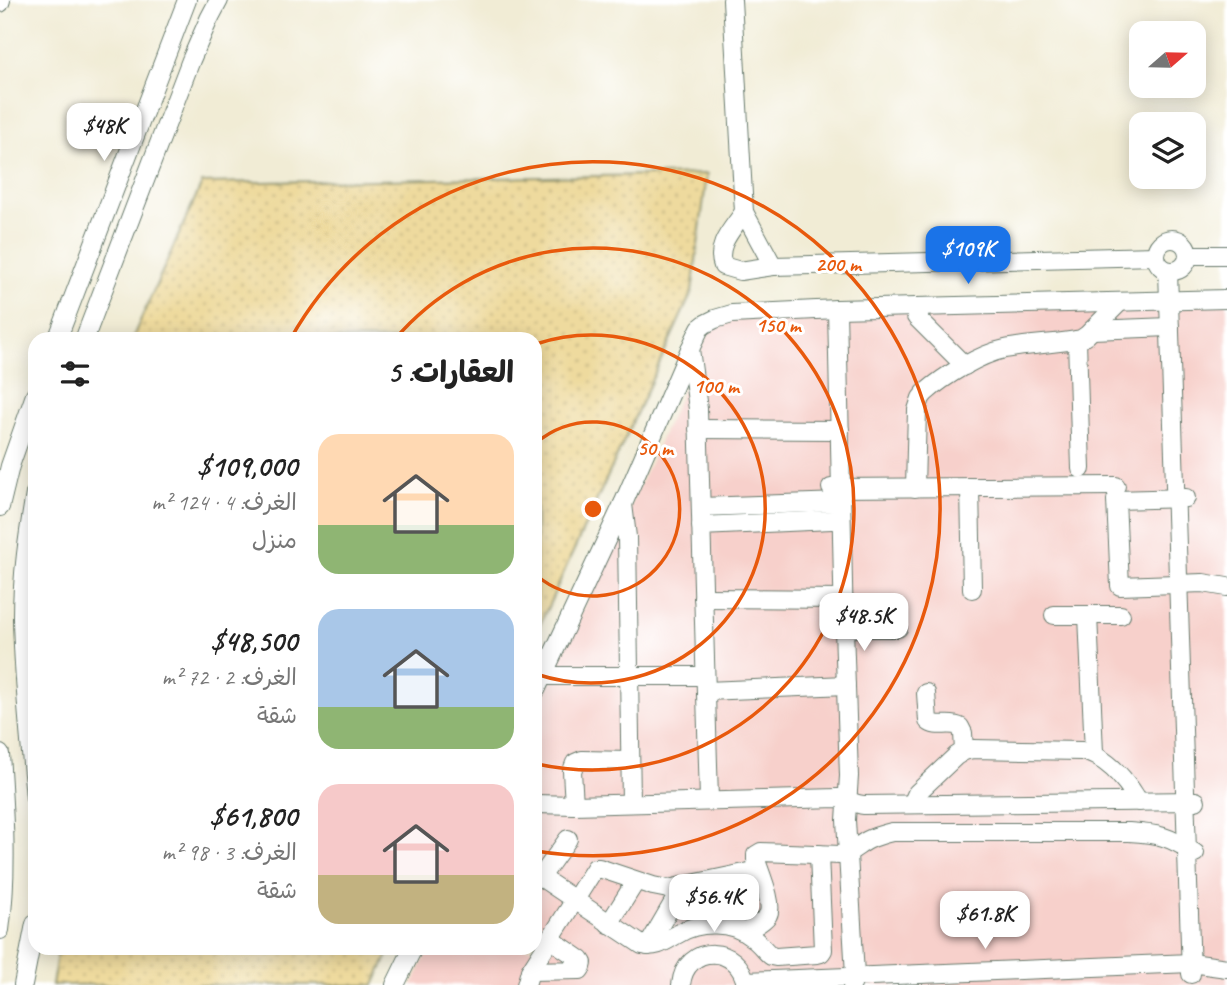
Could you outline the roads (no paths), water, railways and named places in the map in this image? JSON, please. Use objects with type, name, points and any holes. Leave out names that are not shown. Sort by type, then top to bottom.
[{"type":"street","points":[[60,332],[187,0]]},
{"type":"street","points":[[87,332],[191,60],[219,0]]},
{"type":"street","points":[[732,0],[744,212],[773,266]]},
{"type":"street","points":[[744,212],[721,247],[719,257],[723,266],[740,271],[773,266],[1156,256]]},
{"type":"street","points":[[1171,240],[1177,240],[1185,246],[1188,255],[1185,264],[1173,270],[1160,265],[1156,256],[1159,246],[1171,240]]},
{"type":"street","points":[[1188,255],[1227,254]]},
{"type":"street","points":[[1173,270],[1196,968]]},
{"type":"street","points":[[1093,330],[1173,309],[1227,299]]},
{"type":"street","points":[[833,313],[916,317],[1116,307]]},
{"type":"street","points":[[915,488],[919,404],[930,388],[984,356],[1005,349],[1084,338],[1116,307]]},
{"type":"street","points":[[542,677],[690,349],[705,324],[732,314],[1227,307]]},
{"type":"street","points":[[833,313],[841,685]]},
{"type":"street","points":[[916,317],[965,366]]},
{"type":"street","points":[[1077,340],[1081,469]]},
{"type":"street","points":[[690,349],[698,429],[709,800]]},
{"type":"street","points":[[0,507],[10,466],[28,416]]},
{"type":"street","points":[[698,429],[835,430]]},
{"type":"street","points":[[701,526],[915,488],[1116,486]]},
{"type":"street","points":[[970,487],[972,589]]},
{"type":"street","points":[[1181,498],[1116,500],[1119,586],[1203,583],[1227,587]]},
{"type":"street","points":[[701,507],[836,500]]},
{"type":"street","points":[[622,504],[627,537],[631,803]]},
{"type":"street","points":[[28,538],[22,617],[28,701]]},
{"type":"street","points":[[703,598],[839,599]]},
{"type":"street","points":[[839,599],[844,628],[839,752],[851,980]]},
{"type":"street","points":[[1054,615],[1121,615]]},
{"type":"street","points":[[1088,615],[1094,753]]},
{"type":"street","points":[[844,628],[898,628]]},
{"type":"street","points":[[542,683],[629,677],[706,683],[841,685]]},
{"type":"street","points":[[926,693],[928,721],[934,725],[954,724],[960,727],[964,751]]},
{"type":"street","points":[[914,799],[956,756],[973,748],[1094,753],[1110,766],[1136,796]]},
{"type":"street","points":[[0,754],[5,858],[0,930]]},
{"type":"street","points":[[573,805],[572,771],[575,763],[582,760],[630,761]]},
{"type":"street","points":[[542,804],[842,798],[860,794],[914,799],[1191,796]]},
{"type":"street","points":[[744,932],[764,920],[769,912],[770,902],[755,857],[758,853],[844,854],[868,840],[892,832],[1129,832],[1173,839],[1192,852]]},
{"type":"street","points":[[542,870],[568,839]]},
{"type":"street","points":[[542,878],[638,943],[648,946],[664,943],[684,931],[711,925],[744,932],[771,956],[776,957],[821,953],[823,950],[819,854]]},
{"type":"street","points":[[542,953],[595,868],[671,896],[759,870]]},
{"type":"street","points":[[609,924],[636,881]]},
{"type":"street","points":[[671,896],[684,931]]},
{"type":"street","points":[[648,946],[671,896]]},
{"type":"street","points":[[528,978],[580,970],[582,967],[581,960],[550,938]]},
{"type":"street","points":[[681,985],[689,964],[703,955],[710,954],[719,954],[733,960],[743,973],[746,983],[1224,968]]},
{"type":"street","points":[[23,985],[29,955]]},
{"type":"street","points":[[395,985],[410,955]]},
{"type":"street","points":[[528,978],[541,955]]},
{"type":"street","points":[[883,985],[1196,968]]}]
